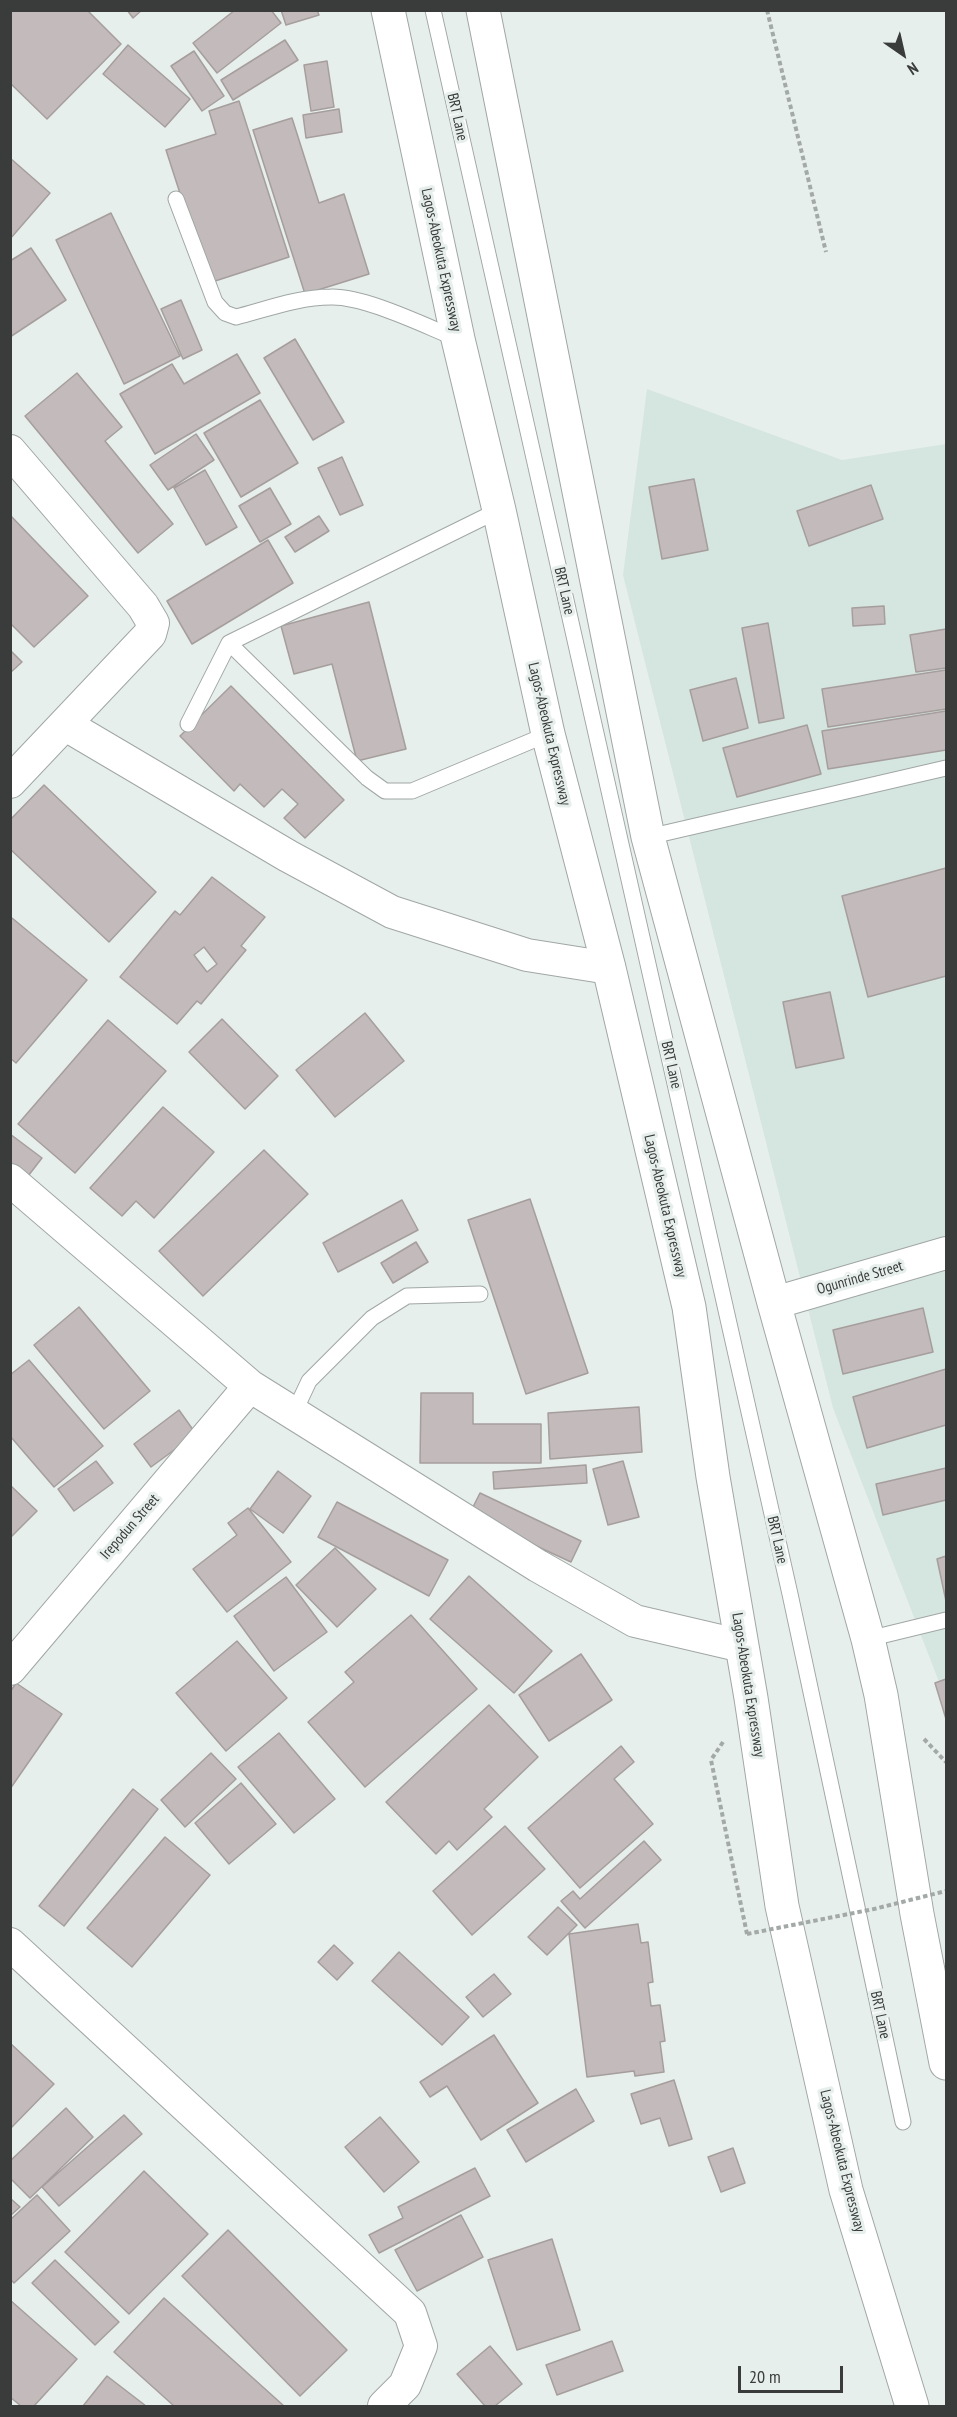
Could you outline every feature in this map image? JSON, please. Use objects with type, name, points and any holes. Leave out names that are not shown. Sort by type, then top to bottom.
[{"type":"highway","name":"Lagos-Abeokuta Expressway","points":[[388,10],[458,339],[499,510],[548,734],[609,968],[689,1307],[713,1477],[782,1906],[846,2190],[912,2406]]},
{"type":"highway","points":[[483,10],[648,837],[868,1639],[881,1695],[917,1914],[946,2063]]},
{"type":"street","points":[[10,451],[142,606],[153,623],[150,634],[10,782]]},
{"type":"street","points":[[66,725],[288,856],[392,912],[527,955],[609,968]]},
{"type":"street","points":[[10,1180],[250,1386],[538,1566],[635,1621],[742,1646]]},
{"type":"street","name":"Ogunrinde Street","points":[[774,1303],[946,1253]]},
{"type":"street","name":"Irepodun Street","points":[[10,1669],[250,1386]]},
{"type":"street","points":[[10,1944],[410,2313],[421,2346],[405,2385],[384,2406]]},
{"type":"lane","name":"BRT Lane","points":[[433,10],[787,1582],[903,2122]]},
{"type":"lane","points":[[176,199],[215,302],[225,312],[236,317],[306,300],[332,297],[356,299],[458,339]]},
{"type":"lane","points":[[188,724],[229,643],[499,510]]},
{"type":"lane","points":[[229,643],[367,778],[385,791],[412,791],[548,734]]},
{"type":"lane","points":[[648,837],[946,768]]},
{"type":"lane","points":[[294,1413],[309,1382],[372,1318],[407,1296],[480,1294]]},
{"type":"lane","points":[[868,1639],[946,1620]]},
{"type":"path","points":[[767,10],[826,252]]},
{"type":"path","points":[[711,1760],[747,1935],[874,1909],[946,1891]]},
{"type":"shaded area","points":[[647,389],[842,460],[946,444],[946,1700],[833,1408],[623,575]]},
{"type":"building","points":[[10,10],[87,10],[121,44],[47,119],[10,83]]},
{"type":"building","points":[[127,10],[142,10],[133,18]]},
{"type":"building","points":[[235,10],[271,10],[281,23],[217,73],[193,43]]},
{"type":"building","points":[[281,10],[317,10],[319,15],[286,25]]},
{"type":"building","points":[[285,40],[298,60],[233,100],[221,80]]},
{"type":"building","points":[[128,45],[190,99],[165,127],[103,74]]},
{"type":"building","points":[[194,51],[224,96],[202,111],[171,66]]},
{"type":"building","points":[[327,61],[334,107],[311,111],[304,65]]},
{"type":"building","points":[[239,101],[289,257],[209,283],[166,150],[216,134],[209,111]]},
{"type":"building","points":[[339,109],[342,132],[306,138],[303,115]]},
{"type":"building","points":[[292,118],[319,203],[344,194],[369,274],[305,294],[253,130]]},
{"type":"building","points":[[10,158],[50,193],[10,239]]},
{"type":"building","points":[[111,213],[180,356],[124,384],[56,240]]},
{"type":"building","points":[[31,248],[66,300],[10,337],[10,261]]},
{"type":"building","points":[[181,300],[202,350],[183,359],[161,309]]},
{"type":"building","points":[[295,339],[344,422],[313,440],[264,358]]},
{"type":"building","points":[[237,354],[260,393],[155,454],[120,394],[172,364],[184,384]]},
{"type":"building","points":[[77,373],[122,427],[105,441],[173,524],[138,553],[25,416]]},
{"type":"building","points":[[260,400],[298,463],[241,497],[204,433]]},
{"type":"building","points":[[196,434],[214,460],[168,490],[150,465]]},
{"type":"building","points":[[342,457],[363,505],[340,515],[318,468]]},
{"type":"building","points":[[205,470],[237,527],[206,545],[174,488]]},
{"type":"building","points":[[694,479],[708,550],[662,559],[649,487]]},
{"type":"building","points":[[871,485],[883,519],[809,546],[797,511]]},
{"type":"building","points":[[270,488],[291,524],[260,542],[239,506]]},
{"type":"building","points":[[10,515],[88,596],[34,647],[10,623]]},
{"type":"building","points":[[319,516],[329,531],[295,552],[285,537]]},
{"type":"building","points":[[268,540],[293,583],[192,644],[167,601]]},
{"type":"building","points":[[369,602],[406,749],[357,761],[332,664],[294,674],[281,626]]},
{"type":"building","points":[[884,606],[885,624],[853,626],[852,608]]},
{"type":"building","points":[[768,623],[784,718],[759,723],[742,628]]},
{"type":"building","points":[[946,629],[946,668],[916,672],[910,635]]},
{"type":"building","points":[[10,650],[22,662],[10,673]]},
{"type":"building","points":[[946,670],[946,709],[828,727],[822,689]]},
{"type":"building","points":[[736,678],[748,728],[703,741],[690,690]]},
{"type":"building","points":[[231,686],[344,800],[305,838],[284,818],[298,804],[282,789],[264,807],[240,784],[234,791],[180,736]]},
{"type":"building","points":[[946,711],[946,750],[828,769],[822,731]]},
{"type":"building","points":[[807,725],[821,774],[737,797],[723,748]]},
{"type":"building","points":[[44,785],[156,892],[109,942],[10,849],[10,820]]},
{"type":"building","points":[[946,868],[946,976],[868,997],[842,896]]},
{"type":"building","points":[[212,877],[265,917],[241,946],[246,950],[201,1004],[197,1001],[177,1024],[120,977],[175,911],[180,915]]},
{"type":"building","points":[[12,918],[87,980],[16,1063],[10,1058],[10,921]]},
{"type":"building","points":[[204,947],[217,964],[207,972],[194,955]]},
{"type":"building","points":[[830,992],[844,1058],[796,1068],[783,1002]]},
{"type":"building","points":[[365,1013],[404,1061],[335,1117],[296,1070]]},
{"type":"building","points":[[222,1019],[278,1076],[245,1109],[189,1052]]},
{"type":"building","points":[[108,1020],[166,1071],[75,1173],[18,1124]]},
{"type":"building","points":[[163,1107],[214,1152],[154,1218],[136,1201],[122,1216],[90,1188]]},
{"type":"building","points":[[10,1134],[42,1158],[25,1180],[10,1170]]},
{"type":"building","points":[[264,1150],[308,1194],[203,1296],[159,1251]]},
{"type":"building","points":[[530,1199],[588,1373],[526,1394],[468,1220]]},
{"type":"building","points":[[402,1200],[418,1230],[338,1272],[323,1243]]},
{"type":"building","points":[[416,1242],[428,1262],[393,1283],[381,1263]]},
{"type":"building","points":[[79,1307],[150,1391],[104,1429],[34,1345]]},
{"type":"building","points":[[923,1308],[933,1352],[843,1374],[833,1330]]},
{"type":"building","points":[[29,1360],[103,1446],[54,1487],[10,1436],[10,1375]]},
{"type":"building","points":[[946,1369],[946,1425],[867,1448],[853,1397]]},
{"type":"building","points":[[421,1393],[473,1393],[473,1424],[541,1424],[541,1463],[420,1463]]},
{"type":"building","points":[[639,1407],[642,1452],[550,1459],[548,1413]]},
{"type":"building","points":[[179,1410],[196,1434],[151,1467],[134,1444]]},
{"type":"building","points":[[96,1461],[113,1483],[74,1511],[58,1489]]},
{"type":"building","points":[[623,1461],[639,1517],[608,1525],[593,1469]]},
{"type":"building","points":[[586,1465],[587,1483],[494,1489],[493,1472]]},
{"type":"building","points":[[946,1468],[946,1500],[883,1515],[876,1484]]},
{"type":"building","points":[[278,1471],[311,1496],[283,1533],[250,1509]]},
{"type":"building","points":[[10,1485],[37,1511],[10,1538]]},
{"type":"building","points":[[480,1493],[581,1541],[571,1562],[469,1515]]},
{"type":"building","points":[[337,1502],[448,1560],[429,1596],[318,1537]]},
{"type":"building","points":[[248,1508],[291,1562],[227,1612],[193,1569],[237,1535],[228,1523]]},
{"type":"building","points":[[335,1548],[376,1589],[337,1627],[296,1585]]},
{"type":"building","points":[[946,1556],[946,1601],[937,1559]]},
{"type":"building","points":[[469,1576],[552,1651],[514,1693],[430,1619]]},
{"type":"building","points":[[286,1577],[327,1632],[274,1671],[234,1616]]},
{"type":"building","points":[[411,1615],[477,1689],[365,1787],[308,1722],[354,1682],[345,1672]]},
{"type":"building","points":[[237,1641],[287,1698],[226,1751],[176,1693]]},
{"type":"building","points":[[581,1654],[612,1700],[549,1741],[519,1695]]},
{"type":"building","points":[[946,1679],[946,1719],[935,1683]]},
{"type":"building","points":[[16,1683],[62,1714],[10,1789],[10,1692]]},
{"type":"building","points":[[489,1705],[538,1757],[484,1809],[492,1817],[457,1850],[449,1841],[436,1854],[386,1802]]},
{"type":"building","points":[[279,1733],[335,1799],[294,1833],[238,1767]]},
{"type":"building","points":[[621,1746],[634,1762],[614,1779],[653,1824],[580,1888],[528,1828]]},
{"type":"building","points":[[211,1753],[236,1779],[185,1827],[161,1800]]},
{"type":"building","points":[[241,1783],[276,1824],[229,1864],[195,1823]]},
{"type":"building","points":[[133,1789],[158,1809],[64,1926],[39,1906]]},
{"type":"building","points":[[505,1826],[545,1869],[472,1935],[433,1891]]},
{"type":"building","points":[[165,1837],[210,1875],[132,1967],[87,1928]]},
{"type":"building","points":[[644,1841],[661,1860],[585,1928],[561,1901],[573,1891],[580,1899]]},
{"type":"building","points":[[558,1907],[577,1925],[547,1955],[528,1937]]},
{"type":"building","points":[[638,1924],[641,1943],[648,1942],[653,1982],[648,1983],[651,2006],[660,2005],[665,2041],[660,2042],[664,2072],[635,2076],[634,2071],[587,2077],[569,1934]]},
{"type":"building","points":[[334,1945],[353,1963],[337,1980],[318,1962]]},
{"type":"building","points":[[399,1952],[469,2017],[442,2045],[372,1981]]},
{"type":"building","points":[[494,1974],[511,1994],[483,2017],[466,1997]]},
{"type":"building","points":[[494,2035],[538,2103],[481,2140],[447,2086],[430,2097],[420,2082]]},
{"type":"building","points":[[10,2043],[54,2084],[10,2129]]},
{"type":"building","points":[[674,2080],[692,2139],[669,2146],[660,2118],[641,2124],[631,2094]]},
{"type":"building","points":[[576,2089],[594,2121],[526,2162],[507,2130]]},
{"type":"building","points":[[66,2108],[93,2137],[30,2198],[10,2178],[10,2161]]},
{"type":"building","points":[[124,2115],[142,2134],[59,2206],[42,2187]]},
{"type":"building","points":[[380,2117],[419,2162],[384,2192],[345,2147]]},
{"type":"building","points":[[733,2148],[745,2183],[721,2192],[708,2157]]},
{"type":"building","points":[[475,2168],[490,2196],[379,2253],[369,2235],[403,2218],[398,2207]]},
{"type":"building","points":[[144,2171],[208,2234],[129,2314],[65,2252]]},
{"type":"building","points":[[37,2195],[70,2231],[14,2283],[10,2279],[10,2220]]},
{"type":"building","points":[[10,2198],[20,2207],[10,2216]]},
{"type":"building","points":[[461,2215],[483,2257],[417,2291],[395,2250]]},
{"type":"building","points":[[228,2230],[347,2350],[300,2396],[182,2276]]},
{"type":"building","points":[[552,2239],[580,2330],[517,2350],[488,2260]]},
{"type":"building","points":[[55,2260],[119,2322],[95,2345],[32,2283]]},
{"type":"building","points":[[164,2298],[284,2406],[174,2406],[114,2352]]},
{"type":"building","points":[[10,2300],[77,2359],[34,2406],[21,2406],[10,2397]]},
{"type":"building","points":[[612,2341],[623,2371],[557,2395],[546,2365]]},
{"type":"building","points":[[490,2346],[522,2384],[495,2406],[485,2406],[457,2374]]},
{"type":"building","points":[[107,2376],[146,2406],[83,2406]]}]
